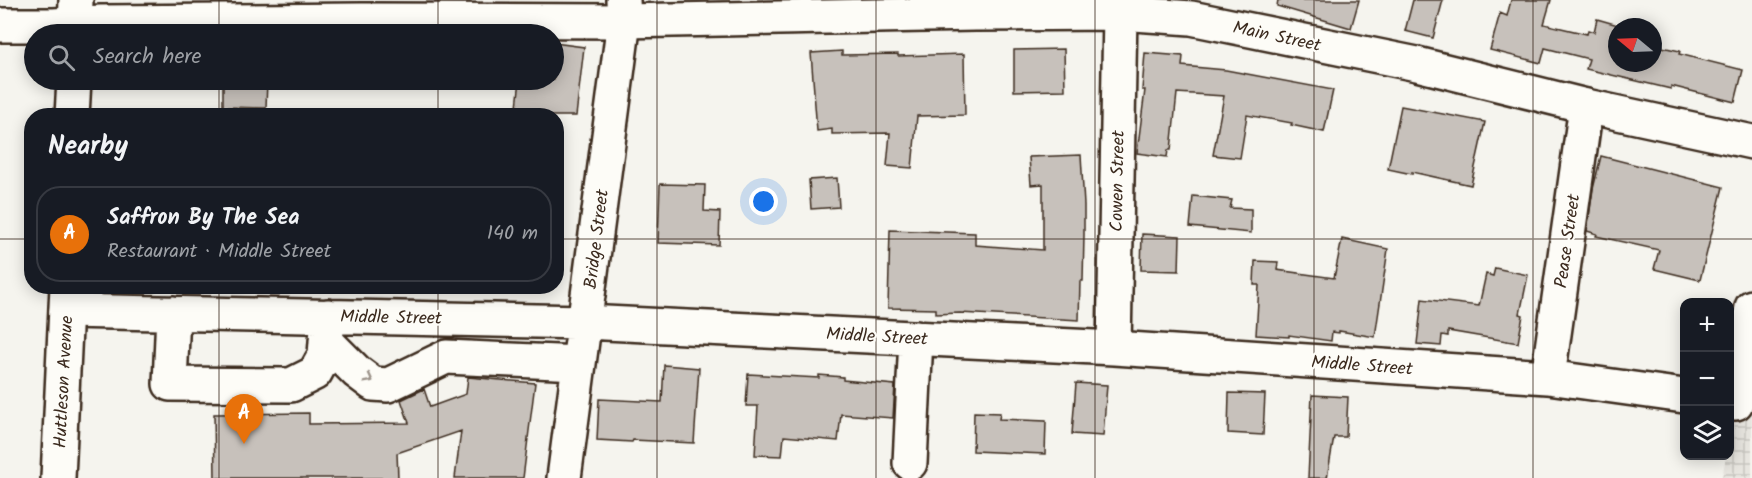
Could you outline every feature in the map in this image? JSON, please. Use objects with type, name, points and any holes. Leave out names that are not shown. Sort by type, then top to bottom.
[{"type":"main road","name":"Main Street","points":[[2,19],[75,19],[101,22],[362,20],[624,11],[1012,7],[1120,13],[1191,18],[1417,64],[1586,106],[1752,142]]},
{"type":"main road","name":"Bridge Street","points":[[564,478],[624,11]]},
{"type":"main road","name":"Cowen Street","points":[[1114,348],[1120,13]]},
{"type":"main road","points":[[72,108],[73,90]]},
{"type":"main road","name":"Pease Street","points":[[1548,377],[1586,106]]},
{"type":"main road","name":"Middle Street","points":[[67,299],[173,313],[327,328],[585,322],[1114,348],[1548,377],[1680,395]]},
{"type":"main road","name":"Huttleson Avenue","points":[[58,478],[67,299]]},
{"type":"main road","points":[[1739,404],[1752,307]]},
{"type":"main road","points":[[173,313],[171,384],[291,385],[315,373],[326,355],[327,328]]},
{"type":"main road","points":[[327,328],[357,372],[373,384],[388,385],[446,357],[579,363]]},
{"type":"main road","points":[[910,463],[916,338]]},
{"type":"shaded area","points":[[1752,307],[1752,478],[1722,478],[1725,460],[1734,460],[1734,413]]},
{"type":"building","points":[[1278,0],[1359,0],[1351,28],[1277,6]]},
{"type":"building","points":[[1413,0],[1443,0],[1433,38],[1405,31]]},
{"type":"building","points":[[1511,0],[1551,0],[1544,24],[1587,34],[1588,30],[1594,32],[1597,19],[1608,22],[1608,72],[1662,72],[1662,47],[1680,51],[1679,54],[1743,70],[1735,102],[1586,69],[1589,59],[1545,48],[1541,63],[1490,50],[1500,13],[1507,16]]},
{"type":"building","points":[[564,44],[584,47],[576,116],[564,116],[564,108],[517,108],[519,90],[564,90]]},
{"type":"building","points":[[1064,49],[1065,90],[1014,91],[1014,50]]},
{"type":"building","points":[[842,51],[842,55],[964,54],[965,115],[917,116],[912,168],[887,166],[890,133],[832,134],[832,129],[817,131],[811,53]]},
{"type":"building","points":[[1145,53],[1183,56],[1182,66],[1226,70],[1333,90],[1324,132],[1291,125],[1292,123],[1247,115],[1240,158],[1213,155],[1224,96],[1177,93],[1171,150],[1168,150],[1167,157],[1137,153],[1145,90],[1142,90]]},
{"type":"building","points":[[223,90],[267,90],[266,108],[223,107]]},
{"type":"building","points":[[1401,106],[1485,122],[1471,185],[1388,169]]},
{"type":"building","points":[[1081,155],[1084,235],[1079,320],[960,313],[936,314],[936,309],[888,308],[890,230],[975,233],[975,245],[1043,250],[1043,184],[1031,185],[1029,157]]},
{"type":"building","points":[[1601,156],[1723,187],[1700,280],[1654,269],[1659,250],[1596,236],[1597,234],[1587,231],[1593,189]]},
{"type":"building","points":[[837,178],[839,207],[811,209],[809,180]]},
{"type":"building","points":[[660,184],[705,185],[704,211],[720,212],[719,245],[658,243]]},
{"type":"building","points":[[1193,196],[1232,200],[1230,208],[1251,209],[1251,233],[1190,227]]},
{"type":"building","points":[[1142,234],[1180,236],[1179,271],[1141,270]]},
{"type":"building","points":[[1342,239],[1388,249],[1375,337],[1339,331],[1339,333],[1332,332],[1331,341],[1289,335],[1289,337],[1256,335],[1259,285],[1254,285],[1255,261],[1278,262],[1277,270],[1334,278]]},
{"type":"building","points":[[1495,268],[1528,275],[1520,314],[1523,315],[1518,343],[1448,331],[1448,336],[1442,335],[1441,346],[1417,344],[1422,299],[1479,306],[1486,274],[1493,276]]},
{"type":"building","points":[[664,365],[699,368],[694,443],[597,440],[599,399],[662,402]]},
{"type":"building","points":[[748,374],[819,378],[819,375],[843,377],[843,380],[895,385],[893,418],[841,414],[838,441],[784,436],[782,456],[755,455],[758,406],[746,406]]},
{"type":"building","points":[[468,377],[535,383],[523,478],[455,478],[461,431],[397,453],[398,478],[215,478],[214,414],[309,413],[309,424],[409,423],[401,400],[424,389],[430,407],[466,394]]},
{"type":"building","points":[[1076,383],[1107,385],[1103,436],[1072,434]]},
{"type":"building","points":[[1229,393],[1265,394],[1263,435],[1228,433]]},
{"type":"building","points":[[1312,395],[1348,397],[1346,437],[1334,437],[1327,478],[1308,478]]},
{"type":"building","points":[[974,412],[1000,413],[999,419],[1046,421],[1045,454],[973,451]]},
{"type":"place","name":"Saffron By The Sea","points":[[244,444]]}]
